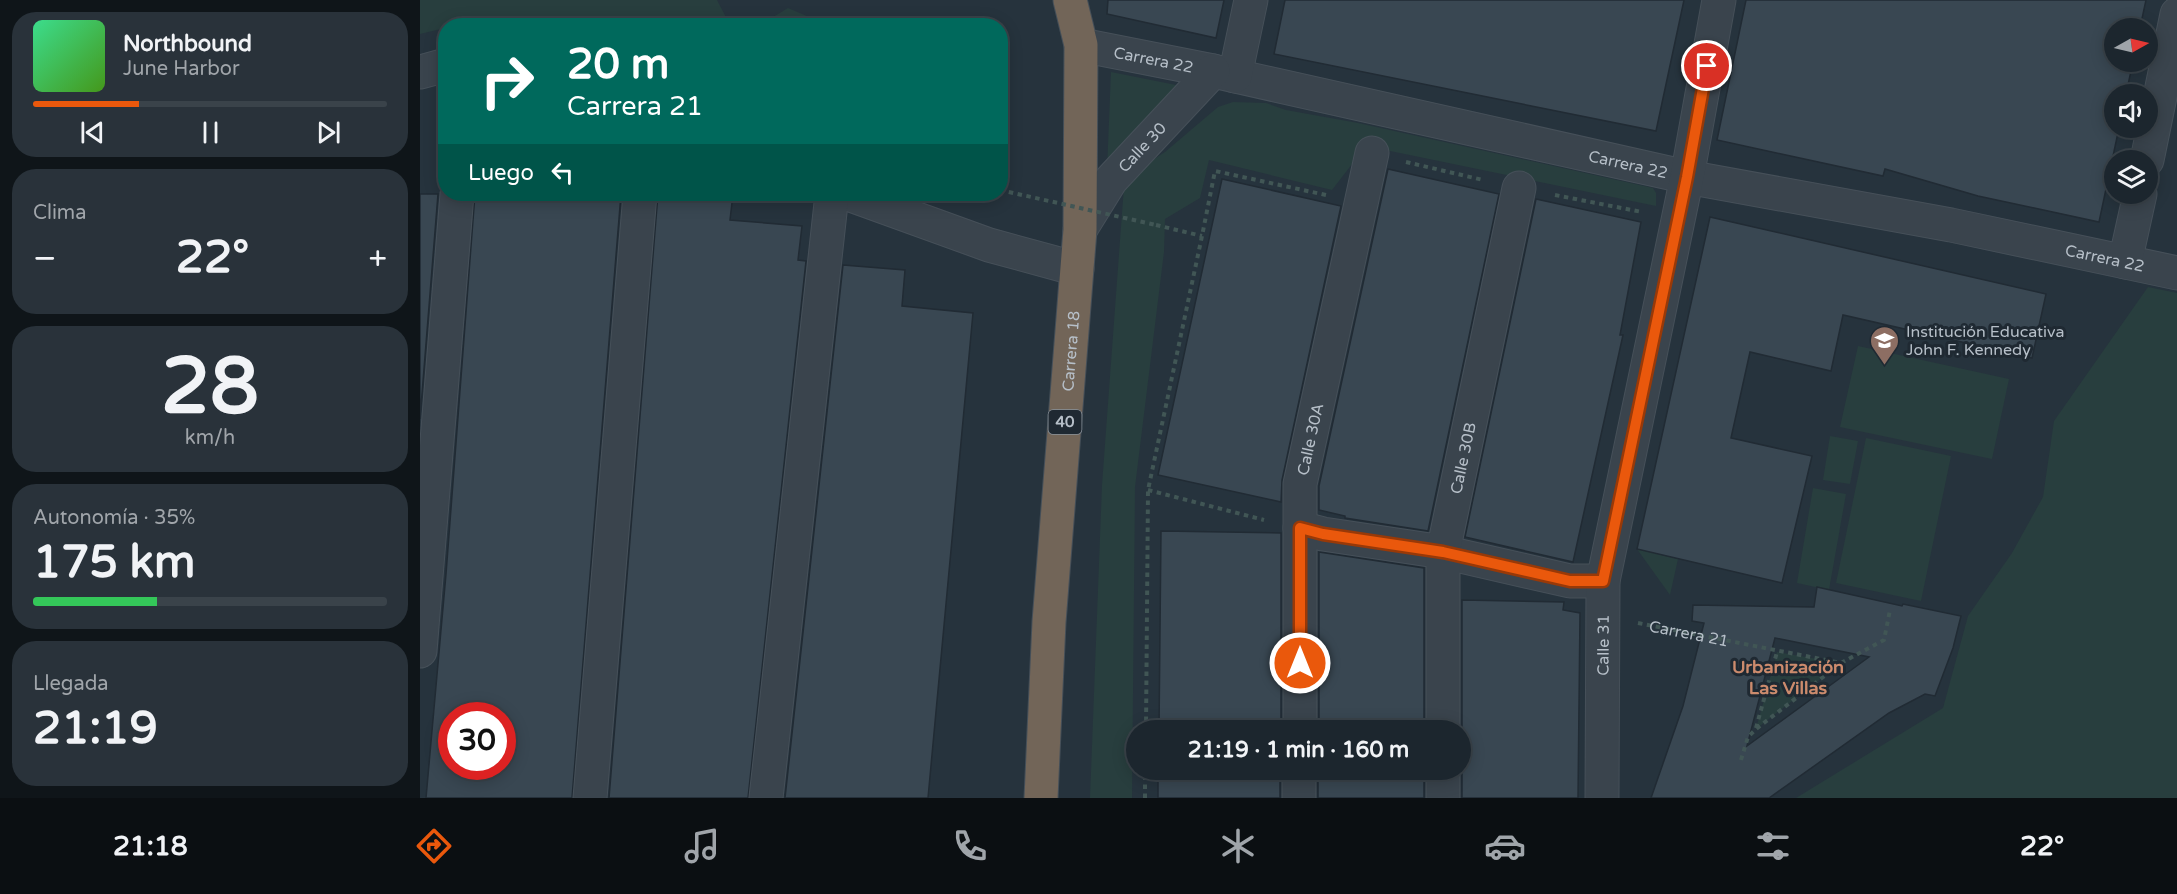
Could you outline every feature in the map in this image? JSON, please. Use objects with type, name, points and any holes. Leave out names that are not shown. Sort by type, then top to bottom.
[{"type":"highway","name":"40","points":[[1070,0],[1081,45]]},
{"type":"highway","name":"Carrera 18","points":[[1041,798],[1049,622],[1080,230],[1081,45]]},
{"type":"street","points":[[1224,73],[1251,0]]},
{"type":"street","name":"Calle 31","points":[[1602,798],[1603,581],[1687,177],[1719,0]]},
{"type":"street","points":[[2148,150],[2177,14]]},
{"type":"street","name":"Carrera 22","points":[[1081,45],[1224,73],[1687,177],[1951,225],[2177,273]]},
{"type":"street","points":[[420,72],[438,67]]},
{"type":"street","name":"Calle 30","points":[[1080,230],[1111,180],[1224,73]]},
{"type":"street","name":"Calle 30A","points":[[1300,720],[1300,484],[1372,153]]},
{"type":"street","name":"Calle 30B","points":[[1443,720],[1443,552],[1519,188]]},
{"type":"street","points":[[420,651],[456,201]]},
{"type":"street","points":[[590,798],[639,201]]},
{"type":"street","points":[[766,798],[831,201]]},
{"type":"street","points":[[867,201],[989,245],[1077,269]]},
{"type":"street","points":[[2126,262],[2138,204]]},
{"type":"street","points":[[1300,528],[1323,534],[1443,552],[1570,581],[1603,581]]},
{"type":"street","points":[[1299,780],[1299,798]]},
{"type":"street","points":[[1443,780],[1443,798]]},
{"type":"path","points":[[1146,720],[1148,490],[1215,171],[1327,195]]},
{"type":"path","points":[[1008,192],[1203,236]]},
{"type":"path","points":[[1148,490],[1300,528]]},
{"type":"path","points":[[1741,760],[1748,737],[1756,729],[1841,663],[1884,640],[1890,610]]},
{"type":"path","name":"Carrera 21","points":[[1602,616],[1841,663]]},
{"type":"path","points":[[1756,729],[1777,652]]},
{"type":"path","points":[[1145,780],[1145,798]]},
{"type":"green space","points":[[420,0],[717,0],[726,18],[438,18],[438,30],[420,34]]},
{"type":"green space","points":[[788,8],[812,18],[772,18]]},
{"type":"green space","points":[[1111,72],[1181,86],[1107,170]]},
{"type":"green space","points":[[1233,102],[1266,103],[1286,110],[1358,123],[1653,188],[1656,193],[1656,206],[1366,146],[1332,190],[1209,160],[1200,198],[1165,219],[1164,252],[1135,487],[1133,720],[1126,720],[1126,780],[1132,780],[1132,798],[1090,798],[1102,485],[1124,186],[1145,165],[1165,152],[1218,107]]},
{"type":"green space","points":[[2148,287],[2177,293],[2177,798],[1796,798],[1943,708],[1968,616],[2012,553],[2043,497],[2054,421]]},
{"type":"green space","points":[[1858,346],[2009,379],[1992,459],[1840,427]]},
{"type":"green space","points":[[1830,436],[1858,441],[1850,484],[1823,480]]},
{"type":"green space","points":[[1866,438],[1951,456],[1921,601],[1836,583]]},
{"type":"green space","points":[[1813,488],[1846,494],[1829,590],[1797,583]]},
{"type":"green space","points":[[1637,549],[1678,559],[1670,595]]},
{"type":"green space","points":[[1777,652],[1841,663],[1756,729]]},
{"type":"building","points":[[1108,0],[1224,0],[1216,38],[1107,14]]},
{"type":"building","points":[[1285,0],[1684,0],[1656,131],[1274,54]]},
{"type":"building","points":[[1746,0],[2146,0],[2142,18],[2104,18],[2104,72],[2131,72],[2128,84],[2104,84],[2104,138],[2117,138],[2114,150],[2104,150],[2104,198],[2099,222],[1978,196],[1885,169],[1883,176],[1717,140]]},
{"type":"building","points":[[1388,169],[1499,194],[1428,531],[1345,518],[1345,516],[1319,510],[1319,486]]},
{"type":"building","points":[[1222,179],[1341,206],[1282,480],[1281,502],[1158,475]]},
{"type":"building","points":[[420,194],[438,194],[420,419]]},
{"type":"building","points":[[1536,199],[1641,222],[1620,335],[1623,335],[1573,562],[1465,537]]},
{"type":"building","points":[[474,201],[620,201],[572,798],[426,798],[446,574]]},
{"type":"building","points":[[657,201],[732,201],[730,220],[802,226],[798,260],[806,261],[748,798],[609,798]]},
{"type":"building","points":[[1710,217],[2046,294],[2032,358],[1843,315],[1831,371],[1750,352],[1731,438],[1812,456],[1782,583],[1637,549]]},
{"type":"building","points":[[843,265],[905,270],[902,306],[973,313],[928,798],[785,798]]},
{"type":"building","points":[[1161,531],[1281,533],[1281,720],[1159,720]]},
{"type":"building","points":[[1319,552],[1424,568],[1424,720],[1319,720]]},
{"type":"building","points":[[1817,587],[1902,606],[1903,604],[1961,616],[1953,648],[1935,696],[1925,694],[1889,713],[1769,798],[1651,798],[1683,706],[1704,623],[1692,621],[1693,605],[1814,607]],"holes":[[[1775,638],[1869,657],[1747,746]]]},
{"type":"building","points":[[1462,600],[1564,602],[1563,610],[1580,613],[1578,798],[1462,798],[1462,780],[1471,780],[1471,720],[1462,720]]},
{"type":"building","points":[[1158,780],[1280,780],[1280,798],[1158,798]]},
{"type":"building","points":[[1318,780],[1424,780],[1424,798],[1318,798]]},
{"type":"place","name":"Institución Educativa John F. Kennedy","points":[[1885,366]]},
{"type":"district","name":"Urbanización Las Villas","points":[[1788,677]]},
{"type":"route","points":[[1300,663],[1300,528],[1323,534],[1443,552],[1570,581],[1603,581],[1687,177],[1707,66]]}]
